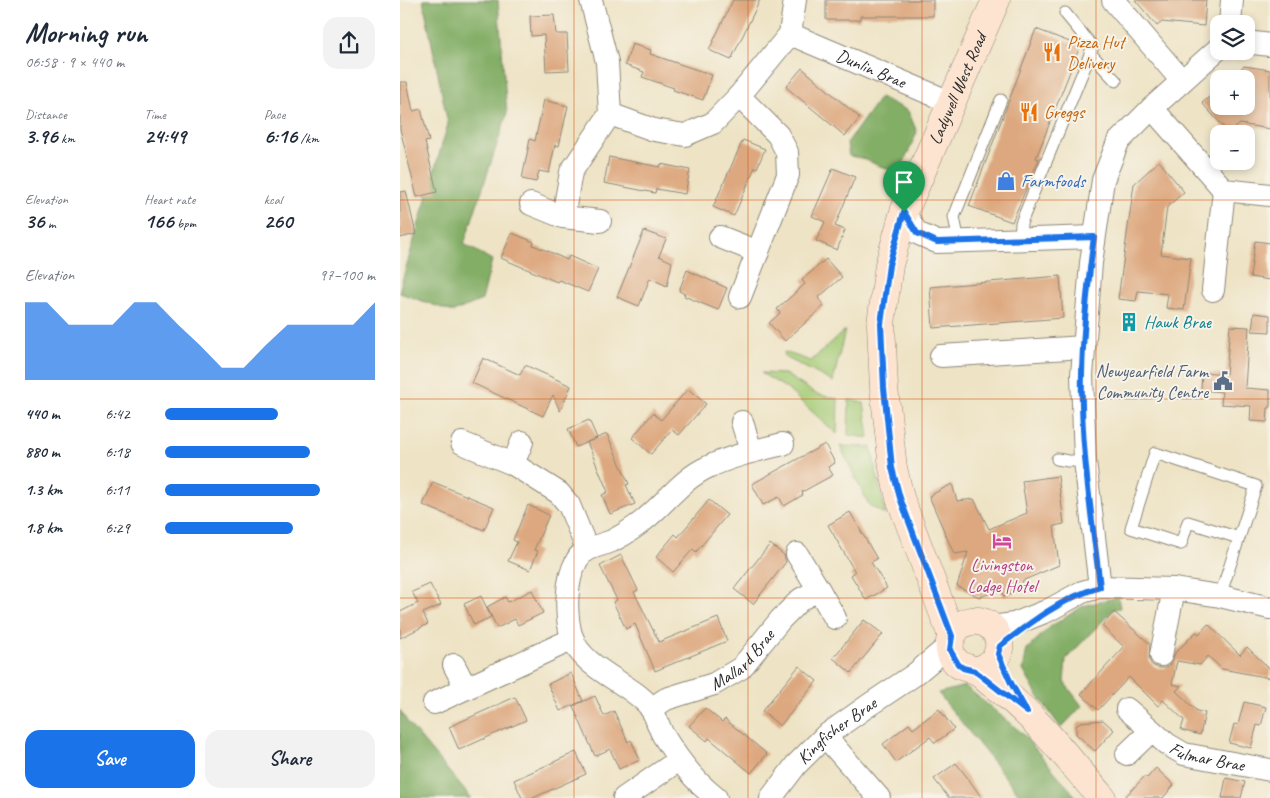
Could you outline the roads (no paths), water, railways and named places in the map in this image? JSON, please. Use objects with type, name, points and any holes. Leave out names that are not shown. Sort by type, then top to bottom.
[{"type":"street","points":[[563,217],[571,172],[610,114],[607,62],[591,0]]},
{"type":"street","points":[[610,114],[654,130],[685,135],[713,123],[739,96],[790,34],[795,0]]},
{"type":"street","name":"Ladywell West Road","points":[[996,0],[950,102],[904,212],[889,265],[881,324],[884,388],[892,468],[920,556],[959,654],[1027,712],[1102,798]]},
{"type":"street","points":[[1113,0],[1182,81]]},
{"type":"street","points":[[1231,15],[1232,0]]},
{"type":"street","name":"Dunlin Brae","points":[[790,34],[950,102]]},
{"type":"street","points":[[1255,43],[1270,45]]},
{"type":"street","points":[[1100,587],[1085,461],[1082,396],[1084,347],[1094,237],[1103,180],[1118,142],[1152,108],[1210,56]]},
{"type":"street","points":[[739,96],[778,135],[787,152],[788,175],[740,297]]},
{"type":"street","points":[[1152,108],[1224,190],[1270,195]]},
{"type":"street","points":[[1213,290],[1224,190]]},
{"type":"street","points":[[531,204],[563,217],[600,221]]},
{"type":"street","points":[[904,212],[917,233],[937,242],[1094,237]]},
{"type":"street","points":[[720,237],[758,252]]},
{"type":"street","points":[[941,356],[1084,347]]},
{"type":"street","points":[[742,422],[751,451]]},
{"type":"street","points":[[513,464],[522,442]]},
{"type":"street","points":[[462,443],[513,464],[560,493],[569,505],[587,549]]},
{"type":"street","points":[[716,798],[679,760],[662,733],[651,709],[639,695],[619,683],[586,658],[573,639],[568,617],[569,580],[577,559],[587,549],[614,540],[637,526],[682,486],[706,468],[751,451],[784,444]]},
{"type":"street","points":[[797,554],[836,618]]},
{"type":"street","name":"Ladywell West Road","points":[[920,556],[946,588],[992,637],[1011,683],[1027,712]]},
{"type":"street","points":[[992,637],[1014,624],[1047,611],[1082,592],[1100,587],[1174,588],[1220,596],[1270,608]]},
{"type":"street","points":[[1161,655],[1174,588]]},
{"type":"street","name":"Mallard Brae","points":[[651,709],[666,699],[714,684],[741,668],[781,619],[801,599],[819,590]]},
{"type":"street","points":[[962,624],[992,637],[993,663],[985,669],[959,654],[962,624]]},
{"type":"street","points":[[434,703],[573,639]]},
{"type":"street","name":"Kingfisher Brae","points":[[771,798],[796,765],[825,736],[868,705],[914,676],[936,668],[959,654]]},
{"type":"street","points":[[454,664],[466,688]]},
{"type":"street","name":"Fulmar Brae","points":[[1127,709],[1167,744],[1184,754],[1270,770]]},
{"type":"street","name":"Fulmar Brae","points":[[1127,754],[1151,731]]},
{"type":"street","points":[[825,736],[879,798]]},
{"type":"street","points":[[624,798],[679,760]]},
{"type":"lane","points":[[1020,240],[1021,223],[1093,47],[1065,13]]},
{"type":"lane","points":[[1090,53],[1116,81]]},
{"type":"lane","points":[[959,242],[954,217],[1001,100]]},
{"type":"lane","points":[[1220,596],[1239,538],[1256,486],[1155,453],[1131,528],[1181,544],[1188,522],[1239,538]]},
{"type":"lane","points":[[1057,459],[1085,461]]},
{"type":"place","name":"Pizza Hut Delivery","points":[[1052,52]]},
{"type":"place","name":"Greggs","points":[[1029,112]]},
{"type":"place","name":"Farmfoods","points":[[1006,181]]},
{"type":"place","name":"Hawk Brae","points":[[1129,322]]},
{"type":"place","name":"Newyearfield Farm Community Centre","points":[[1223,381]]},
{"type":"place","name":"Livingston Lodge Hotel","points":[[1002,541]]}]
